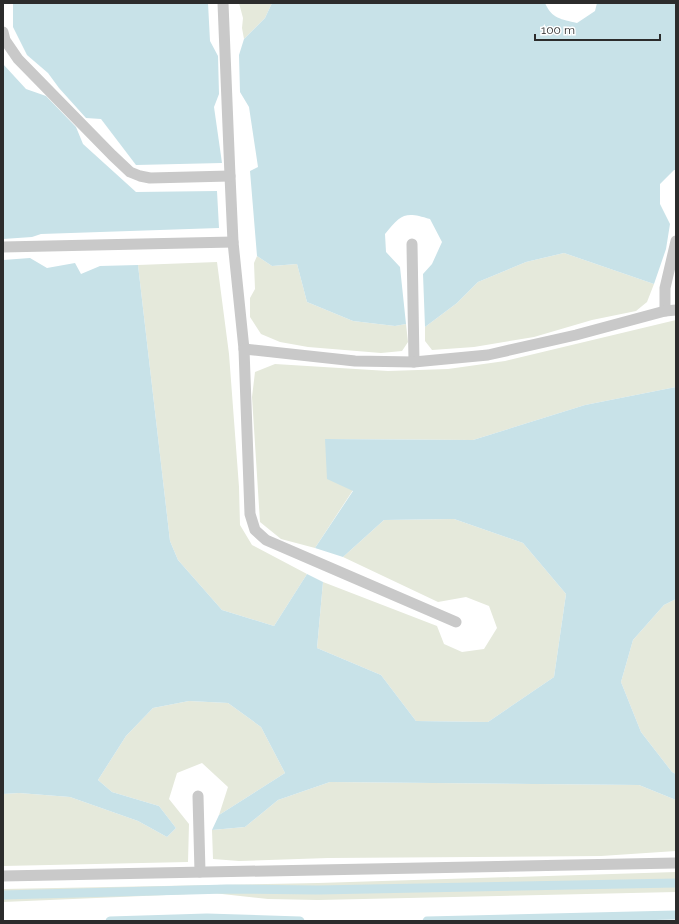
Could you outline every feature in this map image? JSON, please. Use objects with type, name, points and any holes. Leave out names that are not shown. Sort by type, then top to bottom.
[{"type":"lane","points":[[223,3],[233,242],[244,349],[250,514],[255,530],[266,540],[456,622]]},
{"type":"lane","points":[[3,32],[6,40],[18,59],[130,172],[150,178],[230,176]]},
{"type":"lane","points":[[244,349],[355,361],[414,362],[488,355],[576,335],[671,310],[665,288],[676,241]]},
{"type":"lane","points":[[3,247],[233,242]]},
{"type":"lane","points":[[412,244],[414,362]]},
{"type":"lane","points":[[198,796],[200,872]]},
{"type":"lane","points":[[3,876],[676,863]]},
{"type":"shaded area","points":[[239,3],[272,3],[265,18],[244,39],[242,28],[243,18]]},
{"type":"shaded area","points":[[564,253],[654,284],[647,302],[636,311],[592,320],[534,337],[474,347],[432,350],[425,341],[425,327],[457,303],[478,282],[526,262]]},
{"type":"shaded area","points":[[257,256],[272,266],[297,264],[307,302],[353,321],[395,326],[406,324],[408,342],[402,351],[381,353],[308,347],[280,342],[261,334],[250,317],[250,298],[255,289],[254,263]]},
{"type":"shaded area","points":[[217,262],[229,354],[239,487],[240,525],[252,545],[307,574],[274,626],[222,610],[178,560],[170,541],[138,265]]},
{"type":"shaded area","points":[[676,320],[676,387],[585,405],[473,440],[325,439],[353,490],[315,548],[281,539],[260,522],[252,397],[255,372],[275,364],[388,371],[448,369],[505,361]]},
{"type":"shaded area","points":[[454,519],[523,543],[566,594],[554,677],[488,722],[416,721],[381,675],[317,648],[323,582],[437,626],[444,644],[462,652],[484,649],[497,628],[489,606],[466,597],[438,602],[343,557],[384,520]]},
{"type":"shaded area","points":[[676,599],[676,774],[672,772],[641,732],[621,682],[633,640],[664,605]]},
{"type":"shaded area","points":[[189,701],[228,703],[261,727],[285,773],[219,815],[228,787],[202,763],[177,773],[169,799],[189,824],[188,862],[3,866],[3,794],[19,793],[70,797],[138,821],[167,837],[176,828],[159,806],[112,792],[98,780],[126,736],[153,708]]},
{"type":"shaded area","points":[[330,782],[639,785],[676,800],[676,851],[601,856],[328,858],[239,861],[213,859],[212,830],[245,827],[278,800]]},
{"type":"shaded area","points":[[676,872],[676,892],[318,900],[268,899],[213,893],[3,902],[3,889],[318,883]]},
{"type":"water","points":[[13,3],[208,3],[210,41],[218,56],[219,94],[214,107],[222,163],[136,165],[101,119],[86,118],[59,88],[48,73],[27,55],[13,27]]},
{"type":"water","points":[[272,3],[545,3],[551,12],[558,18],[577,23],[595,11],[597,3],[676,3],[676,170],[674,170],[660,184],[660,204],[670,224],[666,249],[654,284],[564,253],[526,262],[478,282],[457,303],[425,327],[423,274],[432,264],[442,242],[430,219],[409,215],[400,218],[385,234],[386,252],[400,267],[406,324],[395,326],[353,321],[307,302],[297,264],[272,266],[257,256],[250,171],[258,167],[249,107],[240,92],[239,55],[244,39],[265,18]]},
{"type":"water","points":[[3,64],[26,89],[46,96],[76,127],[83,144],[136,192],[217,191],[219,228],[41,234],[32,237],[3,239]]},
{"type":"water","points":[[30,258],[47,268],[75,263],[81,274],[100,266],[138,265],[170,541],[178,560],[222,610],[274,626],[307,574],[323,582],[317,648],[381,675],[416,721],[488,722],[554,677],[566,594],[523,543],[454,519],[384,520],[343,557],[315,548],[353,491],[327,479],[325,439],[473,440],[585,405],[676,387],[676,599],[664,605],[633,640],[621,682],[641,732],[672,772],[676,774],[676,800],[639,785],[330,782],[278,800],[245,827],[212,830],[219,815],[285,773],[261,727],[228,703],[189,701],[153,708],[126,736],[98,780],[112,792],[159,806],[176,828],[167,837],[138,821],[70,797],[19,793],[3,794],[3,260]]},
{"type":"waterway","points":[[3,895],[227,889],[318,890],[676,883]]},
{"type":"waterway","points":[[427,921],[676,915]]},
{"type":"waterway","points":[[110,921],[207,918],[300,921]]}]
